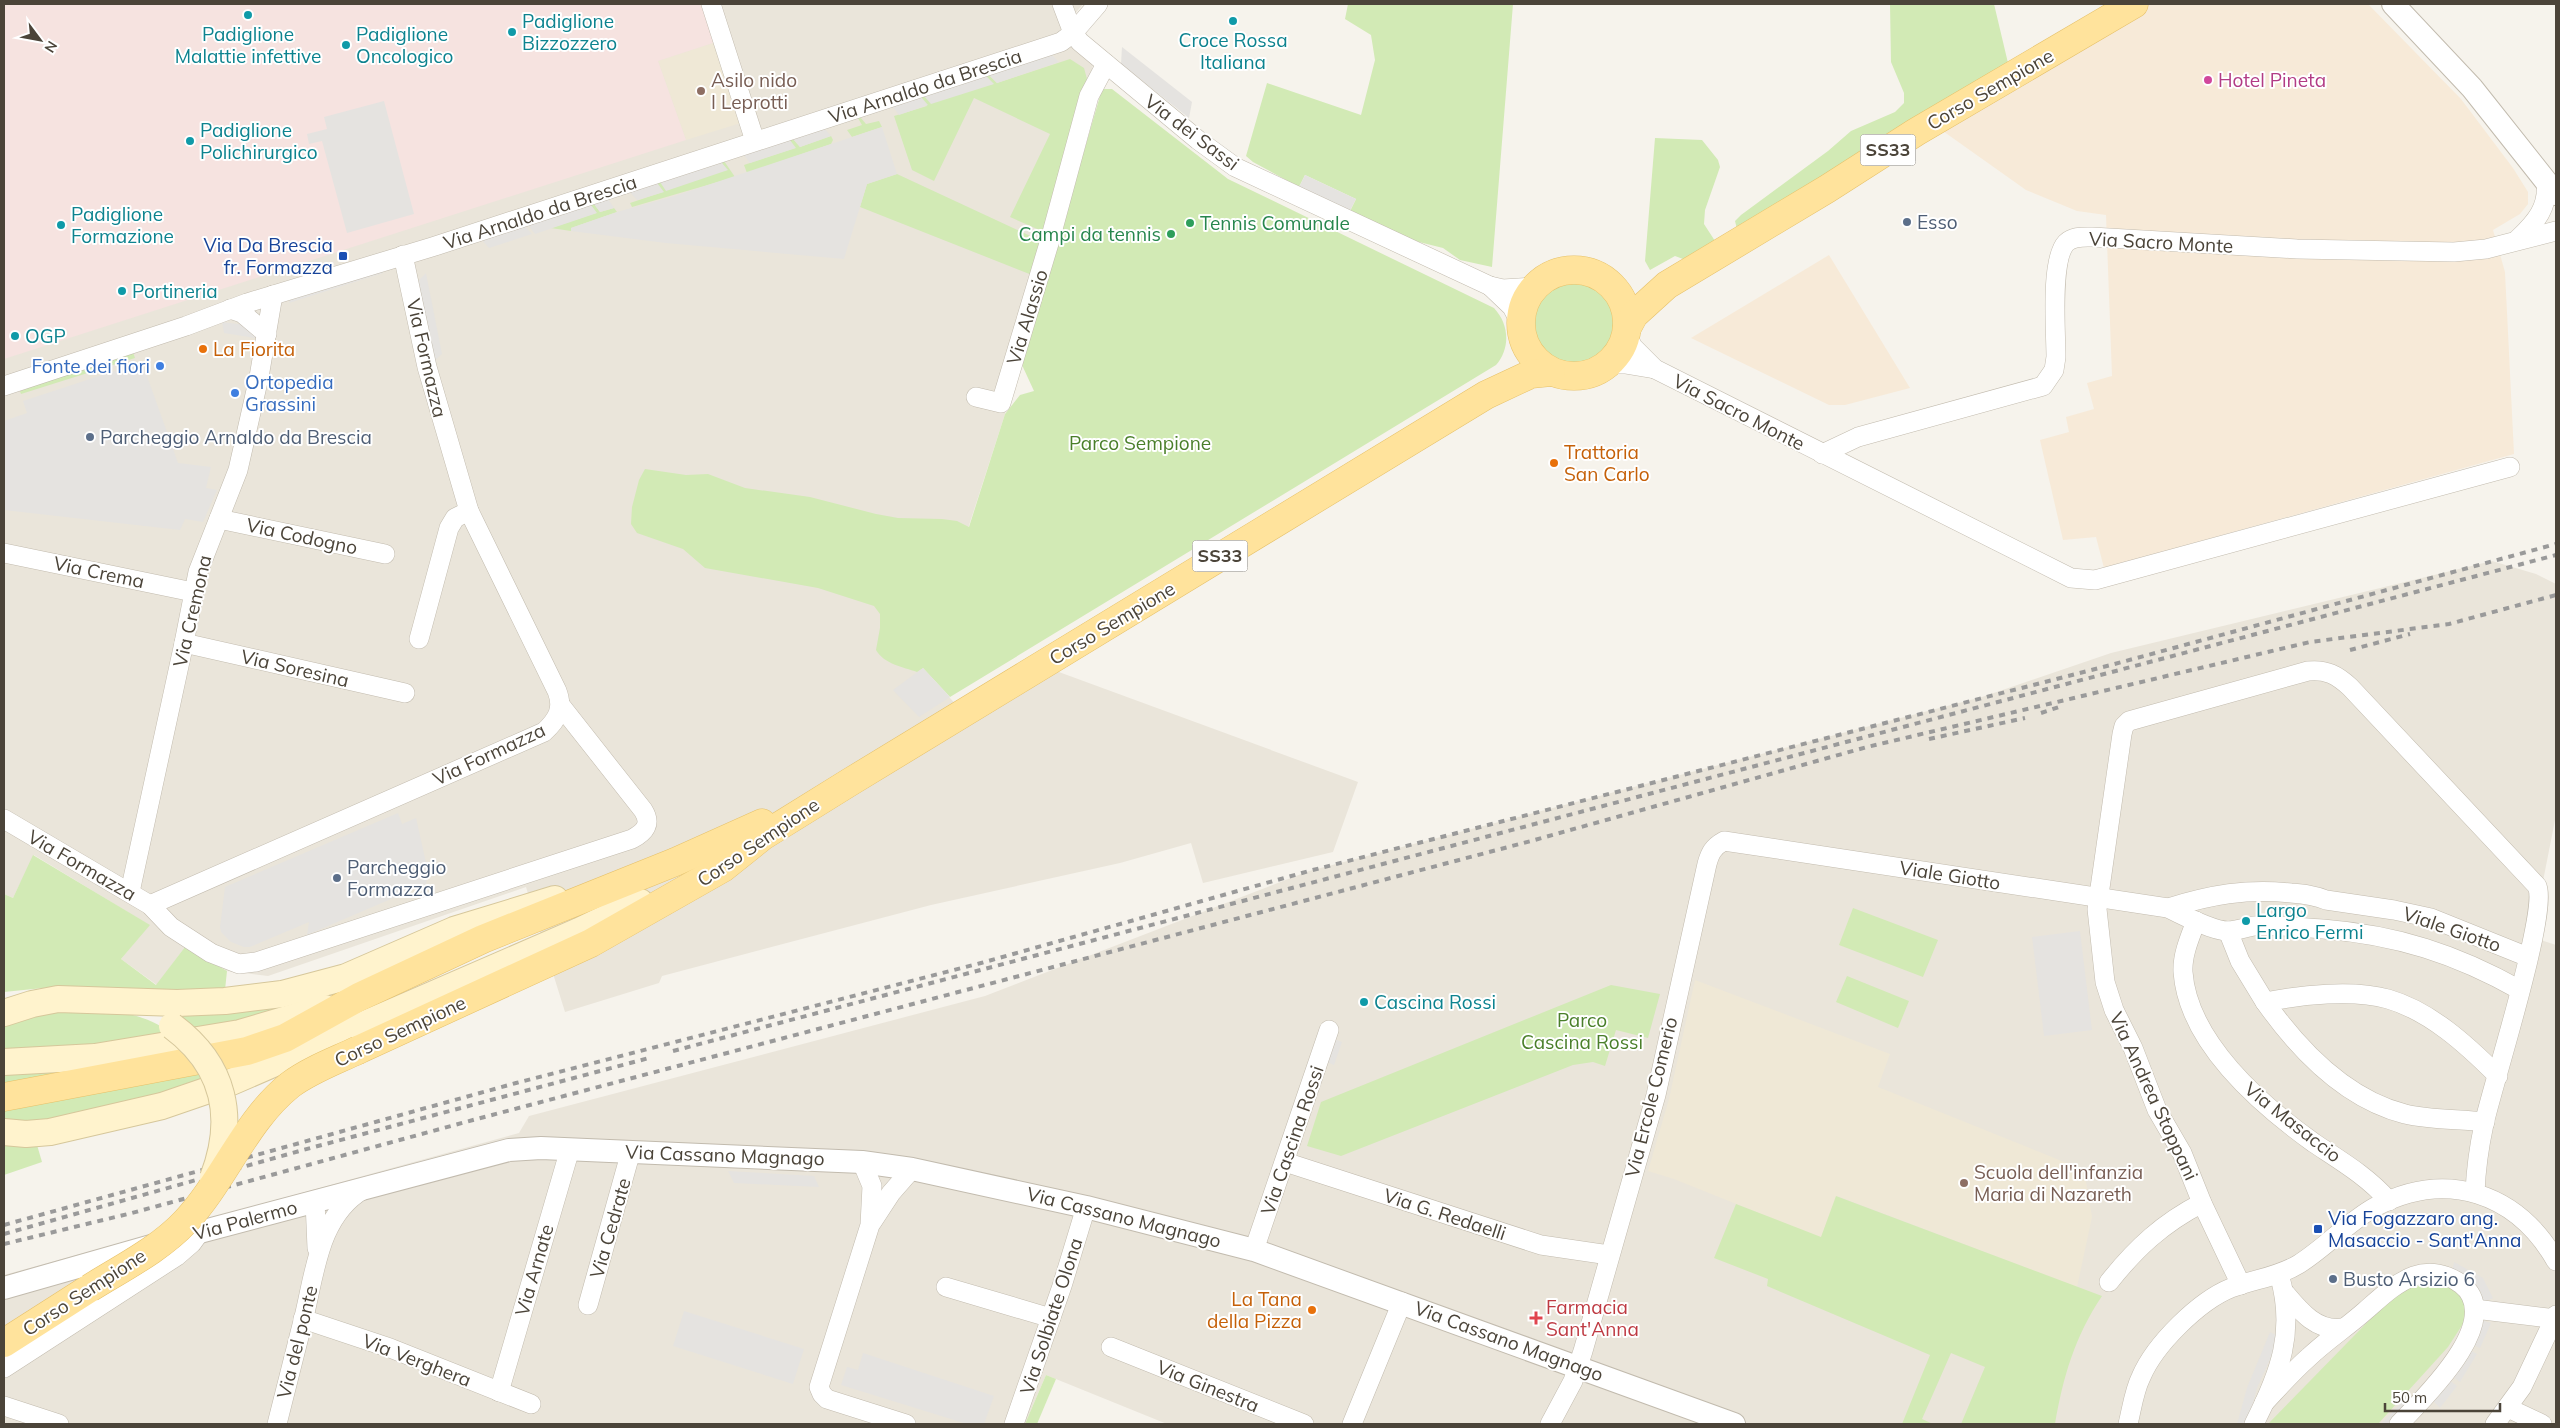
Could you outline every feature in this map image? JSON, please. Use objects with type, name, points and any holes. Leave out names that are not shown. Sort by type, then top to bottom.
[{"type":"main road","name":"Corso Sempione","points":[[1667,285],[1916,132],[2134,4]]},
{"type":"main road","points":[[1502,386],[1522,333],[1524,304],[1534,288],[1552,274],[1574,270],[1596,274],[1614,288],[1624,306],[1627,331]]},
{"type":"main road","name":"SS33","points":[[1614,288],[1633,290],[1667,285]]},
{"type":"main road","name":"SS33","points":[[1502,386],[1531,374],[1551,372],[1570,377],[1590,374],[1608,364],[1620,350],[1634,314],[1667,285]]},
{"type":"main road","points":[[1522,333],[1535,360],[1551,372]]},
{"type":"main road","name":"Corso Sempione","points":[[4,1343],[173,1233],[205,1197],[256,1121],[276,1098],[299,1079],[591,942],[723,868],[763,836],[850,782],[1502,386]]},
{"type":"main road","name":"Corso Sempione","points":[[4,1097],[247,1052],[292,1035],[359,998],[483,939],[676,862],[850,782]]},
{"type":"main road","points":[[4,1132],[38,1134],[78,1127],[162,1106],[229,1082],[579,931],[670,887],[763,836]]},
{"type":"main road","points":[[4,1013],[32,1004],[58,999],[177,1002],[225,1001],[302,990],[370,968],[468,925],[676,862]]},
{"type":"main road","points":[[4,1062],[95,1057],[250,1032],[359,998]]},
{"type":"main road","points":[[84,999],[144,1012],[172,1026],[192,1042],[204,1058],[216,1079],[224,1106],[225,1126],[222,1150],[205,1197]]},
{"type":"street","points":[[711,4],[755,141]]},
{"type":"street","name":"Via dei Sassi","points":[[1062,4],[1073,33],[1080,42],[1198,140],[1235,168],[1490,286],[1503,289],[1534,288]]},
{"type":"street","name":"Via Arnaldo da Brescia","points":[[4,386],[186,326],[238,306],[403,255],[1061,42],[1073,33],[1098,4]]},
{"type":"street","points":[[2393,4],[2472,88],[2551,187],[2545,205],[2530,227],[2517,240]]},
{"type":"street","name":"Via Alassio","points":[[976,397],[1001,403],[1050,240],[1089,96],[1106,64]]},
{"type":"street","name":"Via Sacro Monte","points":[[1822,454],[1858,437],[2043,386],[2054,370],[2056,357],[2057,270],[2060,254],[2066,244],[2073,239],[2092,237],[2297,249],[2454,252],[2486,249],[2556,231]]},
{"type":"street","name":"Via Formazza","points":[[4,819],[150,905],[544,732],[553,723],[561,706],[557,691],[469,511],[429,374],[403,255]]},
{"type":"street","name":"Via dei Sassi","points":[[1490,286],[1512,307],[1522,333]]},
{"type":"street","name":"Via Cremona","points":[[130,892],[184,643],[193,592],[202,558],[238,470],[267,334],[273,295]]},
{"type":"street","points":[[238,306],[242,313],[267,334]]},
{"type":"street","name":"Via Sacro Monte","points":[[1627,331],[1633,347],[1655,369]]},
{"type":"street","name":"Via Sacro Monte","points":[[1608,364],[1625,364],[1655,369],[2071,578],[2095,580],[2510,467]]},
{"type":"street","points":[[419,638],[450,524],[455,518],[469,511]]},
{"type":"street","name":"Via Codogno","points":[[219,519],[386,554]]},
{"type":"street","name":"Via Crema","points":[[4,553],[193,592]]},
{"type":"street","name":"Via Soresina","points":[[184,643],[405,693]]},
{"type":"street","name":"Via Andrea Stoppani","points":[[2241,1285],[2202,1203],[2180,1148],[2157,1110],[2133,1048],[2111,1003],[2101,951],[2097,914],[2122,734],[2126,723],[2308,671],[2321,670],[2333,673]]},
{"type":"street","name":"Viale Giotto","points":[[2333,673],[2350,687],[2537,886],[2540,899],[2520,990],[2484,1122],[2477,1159],[2475,1192]]},
{"type":"street","points":[[150,905],[171,927],[211,952],[239,964],[256,962],[632,839],[642,833],[647,826],[648,818],[561,706]]},
{"type":"street","name":"Via Ercole Comerio","points":[[1550,1424],[1573,1381],[1578,1366],[1656,1096],[1707,864],[1715,846],[1724,841],[1733,841]]},
{"type":"street","name":"Viale Giotto","points":[[1733,841],[2099,899],[2168,908],[2196,921],[2228,931],[2256,926],[2323,929],[2404,941],[2459,959],[2520,990]]},
{"type":"street","name":"Viale Giotto","points":[[2168,908],[2210,896],[2243,890],[2277,891],[2318,896],[2326,900],[2394,910],[2431,918],[2458,927],[2528,957]]},
{"type":"street","name":"Via Masaccio","points":[[2196,921],[2186,952],[2183,971],[2192,1006],[2212,1046],[2231,1070],[2274,1111],[2314,1143],[2368,1179],[2389,1201]]},
{"type":"street","points":[[2228,931],[2240,961],[2265,1002],[2292,1038],[2337,1079],[2372,1101],[2394,1111],[2416,1116],[2484,1122]]},
{"type":"street","points":[[2265,1002],[2288,997],[2349,995],[2391,1000],[2439,1025],[2498,1076]]},
{"type":"street","points":[[4,1002],[32,1004]]},
{"type":"street","name":"Via Cascina Rossi","points":[[1254,1250],[1329,1030]]},
{"type":"street","name":"Via Cassano Magnago","points":[[486,1154],[520,1148],[631,1151],[862,1162],[912,1169],[1086,1207],[1254,1250],[1402,1302],[1734,1424]]},
{"type":"street","name":"Via Arnate","points":[[499,1392],[570,1149]]},
{"type":"street","name":"Via Cedrate","points":[[588,1306],[631,1151]]},
{"type":"street","name":"Via Palermo","points":[[4,1288],[486,1154]]},
{"type":"street","points":[[862,1162],[872,1186],[870,1225],[819,1387],[827,1399],[906,1424]]},
{"type":"street","name":"Via G. Redaelli","points":[[1285,1162],[1541,1245],[1609,1255]]},
{"type":"street","points":[[870,1225],[891,1193],[912,1169]]},
{"type":"street","name":"Via del ponte","points":[[316,1259],[338,1213],[352,1197],[369,1186]]},
{"type":"street","points":[[2128,1424],[2138,1384],[2145,1368],[2158,1348],[2205,1303],[2222,1292],[2279,1274],[2309,1257],[2368,1212],[2389,1201],[2432,1190],[2455,1189],[2475,1192],[2490,1197],[2520,1216],[2536,1232],[2556,1262]]},
{"type":"street","name":"Via del ponte","points":[[277,1424],[316,1259],[318,1237],[315,1201]]},
{"type":"street","points":[[2109,1282],[2151,1235],[2171,1220],[2202,1203]]},
{"type":"street","name":"Via Solbiate Olona","points":[[1014,1424],[1051,1318],[1086,1207]]},
{"type":"street","points":[[4,1368],[177,1256],[192,1243],[200,1232]]},
{"type":"street","points":[[2254,1424],[2264,1403],[2287,1334],[2288,1317],[2285,1293],[2279,1274]]},
{"type":"street","points":[[2264,1403],[2307,1358],[2394,1287],[2422,1274],[2441,1274],[2454,1279],[2466,1289],[2475,1309],[2474,1324],[2455,1358],[2399,1424]]},
{"type":"street","points":[[946,1286],[1051,1318]]},
{"type":"street","points":[[2285,1293],[2303,1313],[2318,1325],[2334,1330],[2343,1328]]},
{"type":"street","points":[[1352,1424],[1402,1302]]},
{"type":"street","points":[[2475,1309],[2556,1318],[2522,1387],[2495,1424]]},
{"type":"street","name":"Via Verghera","points":[[303,1319],[390,1348],[531,1404]]},
{"type":"street","name":"Via Ginestra","points":[[1111,1347],[1304,1424]]},
{"type":"street","points":[[4,1406],[59,1424]]},
{"type":"street","points":[[2508,1408],[2542,1424]]},
{"type":"shaded area","points":[[4,4],[1083,4],[1063,28],[1093,65],[1005,414],[923,668],[968,718],[1048,668],[1358,782],[1333,852],[1203,883],[1191,843],[1120,863],[931,905],[662,976],[659,983],[565,1012],[526,887],[268,976],[227,971],[185,947],[157,985],[121,959],[149,925],[34,855],[13,898],[4,894]]},
{"type":"shaded area","points":[[4,4],[703,4],[716,42],[658,61],[686,140],[4,359]]},
{"type":"shaded area","points":[[2149,4],[2368,4],[2461,99],[2513,168],[2528,192],[2528,204],[2520,214],[2493,230],[2505,272],[2514,454],[2104,568],[2096,537],[2063,540],[2040,440],[2069,432],[2066,417],[2094,409],[2087,383],[2112,376],[2106,215],[2077,211],[2026,190],[1940,129]]},
{"type":"shaded area","name":"Asilo nido I Leprotti","points":[[716,42],[744,122],[686,140],[658,61]]},
{"type":"shaded area","points":[[1122,47],[1192,102],[1189,118],[1121,64]]},
{"type":"shaded area","points":[[1051,54],[1059,62],[997,83],[989,75]]},
{"type":"shaded area","points":[[986,76],[994,84],[931,104],[924,96]]},
{"type":"shaded area","points":[[921,97],[928,105],[899,115],[893,107]]},
{"type":"shaded area","points":[[384,101],[414,214],[347,233],[322,141],[309,144],[307,134],[327,129],[324,117]]},
{"type":"shaded area","points":[[882,127],[897,174],[867,184],[844,259],[666,243],[571,231],[571,228],[617,212],[672,197]]},
{"type":"shaded area","points":[[824,128],[831,136],[800,147],[793,139]]},
{"type":"shaded area","points":[[789,139],[796,148],[750,163],[744,155]]},
{"type":"shaded area","points":[[721,162],[728,170],[666,191],[660,182]]},
{"type":"shaded area","points":[[1305,175],[1356,199],[1350,211],[1299,187]]},
{"type":"shaded area","points":[[657,183],[664,192],[637,200],[630,192]]},
{"type":"shaded area","points":[[608,199],[614,208],[600,212],[594,204]]},
{"type":"shaded area","points":[[591,205],[597,213],[535,234],[528,225]]},
{"type":"shaded area","points":[[525,226],[532,234],[489,248],[482,240]]},
{"type":"shaded area","points":[[1829,255],[1910,388],[1845,405],[1829,405],[1691,338]]},
{"type":"shaded area","points":[[386,264],[383,273],[289,303],[291,294]]},
{"type":"shaded area","points":[[426,273],[442,354],[433,362],[417,282]]},
{"type":"shaded area","points":[[222,322],[253,326],[255,338],[224,333]]},
{"type":"shaded area","points":[[142,362],[178,463],[211,467],[206,488],[217,490],[203,522],[185,519],[180,530],[4,510],[4,421],[27,413],[23,401]]},
{"type":"shaded area","points":[[2492,561],[2536,574],[2556,584],[2556,815],[2532,937],[2556,945],[2556,1424],[1167,1424],[1046,1375],[1025,1424],[4,1424],[4,1275],[519,1133],[529,1116],[985,996],[1309,871],[1982,697],[2111,653]]},
{"type":"shaded area","points":[[923,668],[950,697],[919,717],[893,690]]},
{"type":"shaded area","name":"Parcheggio Formazza","points":[[398,813],[402,824],[416,818],[428,872],[426,884],[307,935],[309,922],[250,947],[244,947],[231,942],[221,932],[225,887]]},
{"type":"shaded area","points":[[2080,931],[2092,1030],[2044,1036],[2032,937]]},
{"type":"shaded area","points":[[1695,980],[1890,1054],[1878,1087],[2084,1170],[2092,1217],[2077,1287],[1837,1196],[1821,1238],[1674,1179],[1648,1171],[1669,1099]]},
{"type":"shaded area","points":[[1332,1038],[1342,1042],[1334,1065],[1325,1061]]},
{"type":"shaded area","points":[[728,1171],[814,1176],[819,1187],[734,1183]]},
{"type":"shaded area","points":[[2454,1262],[2483,1278],[2493,1298],[2484,1302],[2473,1284],[2452,1272]]},
{"type":"shaded area","points":[[684,1311],[804,1349],[793,1384],[673,1346]]},
{"type":"shaded area","points":[[2481,1320],[2491,1323],[2480,1348],[2471,1344]]},
{"type":"shaded area","points":[[2270,1332],[2280,1337],[2257,1388],[2248,1424],[2237,1424],[2247,1388]]},
{"type":"shaded area","points":[[2468,1349],[2477,1354],[2460,1382],[2452,1376]]},
{"type":"shaded area","points":[[863,1353],[994,1396],[984,1424],[967,1424],[841,1385],[847,1367],[858,1370]]},
{"type":"shaded area","points":[[2449,1380],[2457,1386],[2440,1408],[2433,1401]]},
{"type":"shaded area","points":[[2407,1397],[2411,1400],[2387,1424],[2381,1424]]},
{"type":"green space","points":[[1348,4],[1513,4],[1492,267],[1460,260],[1443,248],[1415,241],[1350,211],[1356,199],[1305,175],[1299,187],[1253,162],[1246,156],[1267,83],[1361,115],[1375,60],[1371,35],[1345,19]]},
{"type":"green space","points":[[1890,4],[1994,4],[2008,63],[1737,229],[1735,221],[1741,215],[1828,151],[1851,131],[1895,112],[1904,103],[1904,93],[1891,62]]},
{"type":"green space","points":[[1070,59],[1084,68],[1087,79],[1044,232],[1010,217],[1050,134],[974,98],[934,181],[912,170],[894,116],[927,106],[921,97],[993,84],[986,76],[989,75],[997,83]]},
{"type":"green space","name":"Parco Sempione","points":[[1102,89],[1112,89],[1228,179],[1494,308],[1505,329],[1506,344],[1501,359],[1496,365],[950,697],[923,668],[917,672],[894,664],[879,655],[876,650],[880,628],[880,614],[874,606],[818,588],[705,568],[683,549],[637,533],[631,524],[632,507],[639,480],[645,469],[686,475],[708,474],[745,488],[810,497],[898,518],[957,521],[969,527],[1005,414],[1020,395],[1034,391],[1022,365]]},
{"type":"green space","points":[[860,117],[866,124],[879,121],[882,127],[852,137],[847,130],[862,125],[858,118]]},
{"type":"green space","points":[[831,136],[833,140],[831,144],[747,173],[744,165],[795,148],[789,139],[793,139],[800,147]]},
{"type":"green space","points":[[1655,138],[1702,140],[1718,160],[1720,167],[1705,210],[1704,224],[1715,241],[1683,259],[1675,256],[1650,270],[1645,261]]},
{"type":"green space","points":[[724,161],[735,177],[632,207],[630,203],[663,192],[657,183],[727,170],[721,162]]},
{"type":"green space","points":[[897,174],[1041,241],[1032,275],[860,207],[867,184]]},
{"type":"green space","points":[[594,204],[600,212],[614,208],[617,212],[571,228],[571,231],[551,228],[596,213],[591,205]]},
{"type":"green space","points":[[1574,279],[1591,282],[1606,292],[1616,307],[1619,324],[1616,341],[1606,356],[1591,366],[1574,369],[1557,366],[1542,356],[1532,341],[1529,324],[1532,307],[1542,292],[1557,282]]},
{"type":"green space","points":[[133,352],[135,358],[21,394],[19,389]]},
{"type":"green space","points":[[33,855],[150,925],[121,959],[156,985],[185,947],[227,971],[225,990],[192,992],[63,986],[4,992],[4,894],[13,898]]},
{"type":"green space","points":[[1853,908],[1938,940],[1923,977],[1839,945]]},
{"type":"green space","points":[[1847,976],[1909,1001],[1898,1028],[1836,1002]]},
{"type":"green space","name":"Parco Cascina Rossi","points":[[1611,985],[1660,994],[1648,1038],[1616,1030],[1605,1066],[1593,1062],[1573,1065],[1341,1156],[1307,1146],[1321,1102]]},
{"type":"green space","points":[[304,992],[270,1016],[200,1033],[172,1010]]},
{"type":"green space","points":[[49,1009],[101,1010],[132,1015],[163,1027],[178,1038],[4,1054],[4,1019]]},
{"type":"green space","points":[[262,1055],[195,1085],[38,1123],[4,1121],[4,1099]]},
{"type":"green space","points":[[104,1066],[4,1087],[4,1070]]},
{"type":"green space","points":[[4,1143],[37,1145],[42,1162],[4,1175]]},
{"type":"green space","points":[[1836,1196],[2102,1296],[2084,1326],[2071,1357],[2055,1424],[1961,1424],[1985,1367],[1951,1353],[1922,1419],[1933,1424],[1902,1424],[1930,1355],[1767,1286],[1768,1279],[1714,1258],[1736,1204],[1821,1237]]},
{"type":"green space","points":[[2427,1278],[2461,1291],[2468,1316],[2448,1347],[2378,1424],[2268,1424],[2391,1298]]},
{"type":"green space","points":[[1046,1375],[1056,1379],[1037,1424],[1025,1424]]},
{"type":"railway","points":[[4,1225],[516,1083],[981,963],[1309,871],[2111,665],[2556,544]]},
{"type":"railway","points":[[673,1051],[2556,555]]},
{"type":"railway","points":[[4,1244],[132,1213],[473,1120],[1531,841],[1867,747],[2310,642],[2449,624],[2556,595]]},
{"type":"railway","points":[[2350,650],[2410,634]]},
{"type":"railway","points":[[2041,713],[2059,707]]},
{"type":"railway","points":[[1929,739],[2025,718]]},
{"type":"railway","points":[[4,1234],[303,1150],[649,1058]]},
{"type":"place","name":"Padiglione Malattie infettive","points":[[248,15]]},
{"type":"place","name":"Croce Rossa Italiana","points":[[1233,21]]},
{"type":"place","name":"Padiglione Bizzozzero","points":[[512,32]]},
{"type":"place","name":"Padiglione Oncologico","points":[[346,45]]},
{"type":"place","name":"Hotel Pineta","points":[[2208,80]]},
{"type":"place","name":"Asilo nido I Leprotti","points":[[701,91]]},
{"type":"place","name":"Padiglione Polichirurgico","points":[[190,141]]},
{"type":"place","name":"Esso","points":[[1907,222]]},
{"type":"place","name":"Tennis Comunale","points":[[1190,223]]},
{"type":"place","name":"Padiglione Formazione","points":[[61,225]]},
{"type":"place","name":"Campi da tennis","points":[[1171,234]]},
{"type":"place","name":"Via Da Brescia fr. Formazza","points":[[343,256]]},
{"type":"place","name":"Portineria","points":[[122,291]]},
{"type":"place","name":"OGP","points":[[15,336]]},
{"type":"place","name":"La Fiorita","points":[[203,349]]},
{"type":"place","name":"Fonte dei fiori","points":[[160,366]]},
{"type":"place","name":"Ortopedia Grassini","points":[[235,393]]},
{"type":"place","name":"Parcheggio Arnaldo da Brescia","points":[[90,437]]},
{"type":"place","name":"Trattoria San Carlo","points":[[1554,463]]},
{"type":"place","name":"Parcheggio Formazza","points":[[337,878]]},
{"type":"place","name":"Largo Enrico Fermi","points":[[2246,921]]},
{"type":"place","name":"Cascina Rossi","points":[[1364,1002]]},
{"type":"place","name":"Scuola dell'infanzia Maria di Nazareth","points":[[1964,1183]]},
{"type":"place","name":"Via Fogazzaro ang. Masaccio - Sant'Anna","points":[[2318,1229]]},
{"type":"place","name":"Busto Arsizio 6","points":[[2333,1279]]},
{"type":"place","name":"La Tana della Pizza","points":[[1312,1310]]},
{"type":"place","name":"Farmacia Sant'Anna","points":[[1536,1318]]}]
